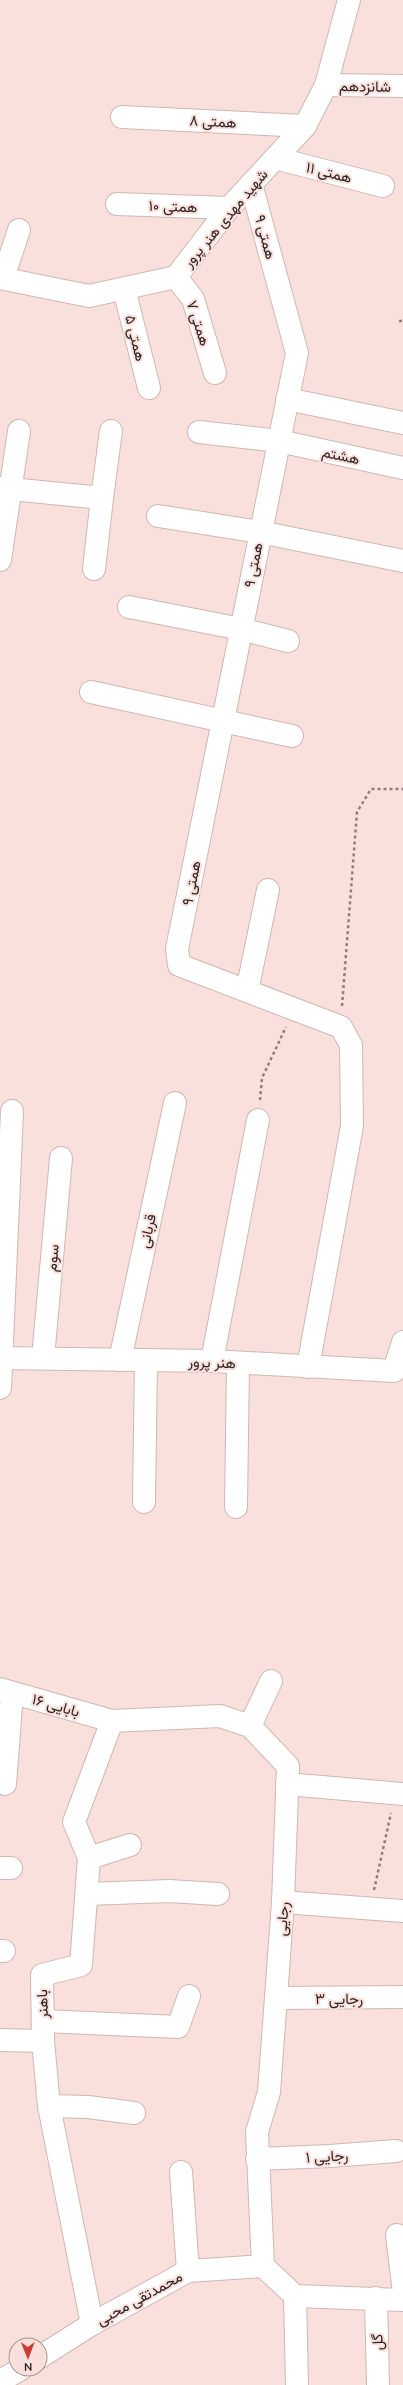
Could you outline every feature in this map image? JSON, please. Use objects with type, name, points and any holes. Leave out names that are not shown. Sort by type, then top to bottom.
[{"type":"street","name":"شهید مهدی هنر پرور","points":[[2,278],[89,296],[176,277],[229,208],[305,126],[326,85],[349,0]]},
{"type":"street","name":"شانزدهم","points":[[326,85],[403,86]]},
{"type":"street","name":"همتی ۸","points":[[122,117],[305,126]]},
{"type":"street","name":"همتی ۱۱","points":[[275,158],[383,186]]},
{"type":"street","name":"همتی ۹","points":[[247,991],[179,965],[177,949],[297,353],[251,184]]},
{"type":"street","name":"همتی ۱۰","points":[[116,204],[229,208]]},
{"type":"street","points":[[2,278],[19,230]]},
{"type":"street","name":"همتی ۷","points":[[176,277],[194,299],[215,374]]},
{"type":"street","name":"همتی ۵","points":[[124,289],[149,388]]},
{"type":"street","points":[[287,399],[403,424]]},
{"type":"street","points":[[0,560],[6,489],[18,431]]},
{"type":"street","points":[[94,568],[111,431]]},
{"type":"street","name":"هشتم","points":[[199,432],[279,441],[403,468]]},
{"type":"street","points":[[6,489],[102,498]]},
{"type":"street","points":[[158,516],[260,532],[403,561]]},
{"type":"street","points":[[130,607],[241,629],[288,641]]},
{"type":"street","points":[[92,692],[292,736]]},
{"type":"street","points":[[268,890],[247,991],[340,1026],[351,1045],[352,1126],[308,1367]]},
{"type":"street","name":"قربانی","points":[[120,1360],[175,1103]]},
{"type":"street","points":[[0,1388],[0,1358],[12,1111]]},
{"type":"street","points":[[212,1361],[258,1120]]},
{"type":"street","name":"سوم","points":[[42,1358],[61,1158]]},
{"type":"street","name":"هنر پرور","points":[[0,1358],[212,1361],[394,1371],[403,1342]]},
{"type":"street","points":[[144,1502],[146,1360]]},
{"type":"street","points":[[236,1507],[238,1363]]},
{"type":"street","points":[[250,1726],[271,1681]]},
{"type":"street","points":[[5,1784],[6,1691]]},
{"type":"street","name":"بابایی ۱۶","points":[[6,1691],[112,1721]]},
{"type":"street","name":"رجایی","points":[[112,1721],[220,1716],[250,1726],[288,1766],[283,1902],[269,2092],[257,2132],[257,2159],[263,2266]]},
{"type":"street","name":"باهنر","points":[[92,2324],[49,2106],[43,2031],[42,1975],[81,1965],[88,1894],[89,1858],[74,1822],[112,1721]]},
{"type":"street","points":[[287,1784],[399,1793]]},
{"type":"street","points":[[89,1858],[130,1845]]},
{"type":"street","points":[[88,1894],[169,1892],[218,1894]]},
{"type":"street","points":[[283,1902],[403,1911]]},
{"type":"street","points":[[0,2040],[43,2031],[178,2027],[189,1996]]},
{"type":"street","name":"رجایی ۳","points":[[276,1998],[403,1998]]},
{"type":"street","points":[[49,2106],[88,2107],[134,2113]]},
{"type":"street","name":"رجایی ۱","points":[[257,2159],[396,2151]]},
{"type":"street","points":[[181,2172],[188,2271]]},
{"type":"street","points":[[397,2235],[403,2285]]},
{"type":"street","points":[[263,2266],[295,2296],[403,2300]]},
{"type":"street","name":"محمدتقی محبی","points":[[48,2352],[92,2324],[188,2271],[263,2266]]},
{"type":"street","points":[[295,2296],[297,2385]]},
{"type":"street","name":"گل","points":[[376,2298],[378,2385]]},
{"type":"path","points":[[340,1026],[357,812],[371,790],[403,789]]},
{"type":"path","points":[[258,1120],[262,1078],[287,1025],[307,1014]]},
{"type":"path","points":[[370,1908],[399,1793]]}]
